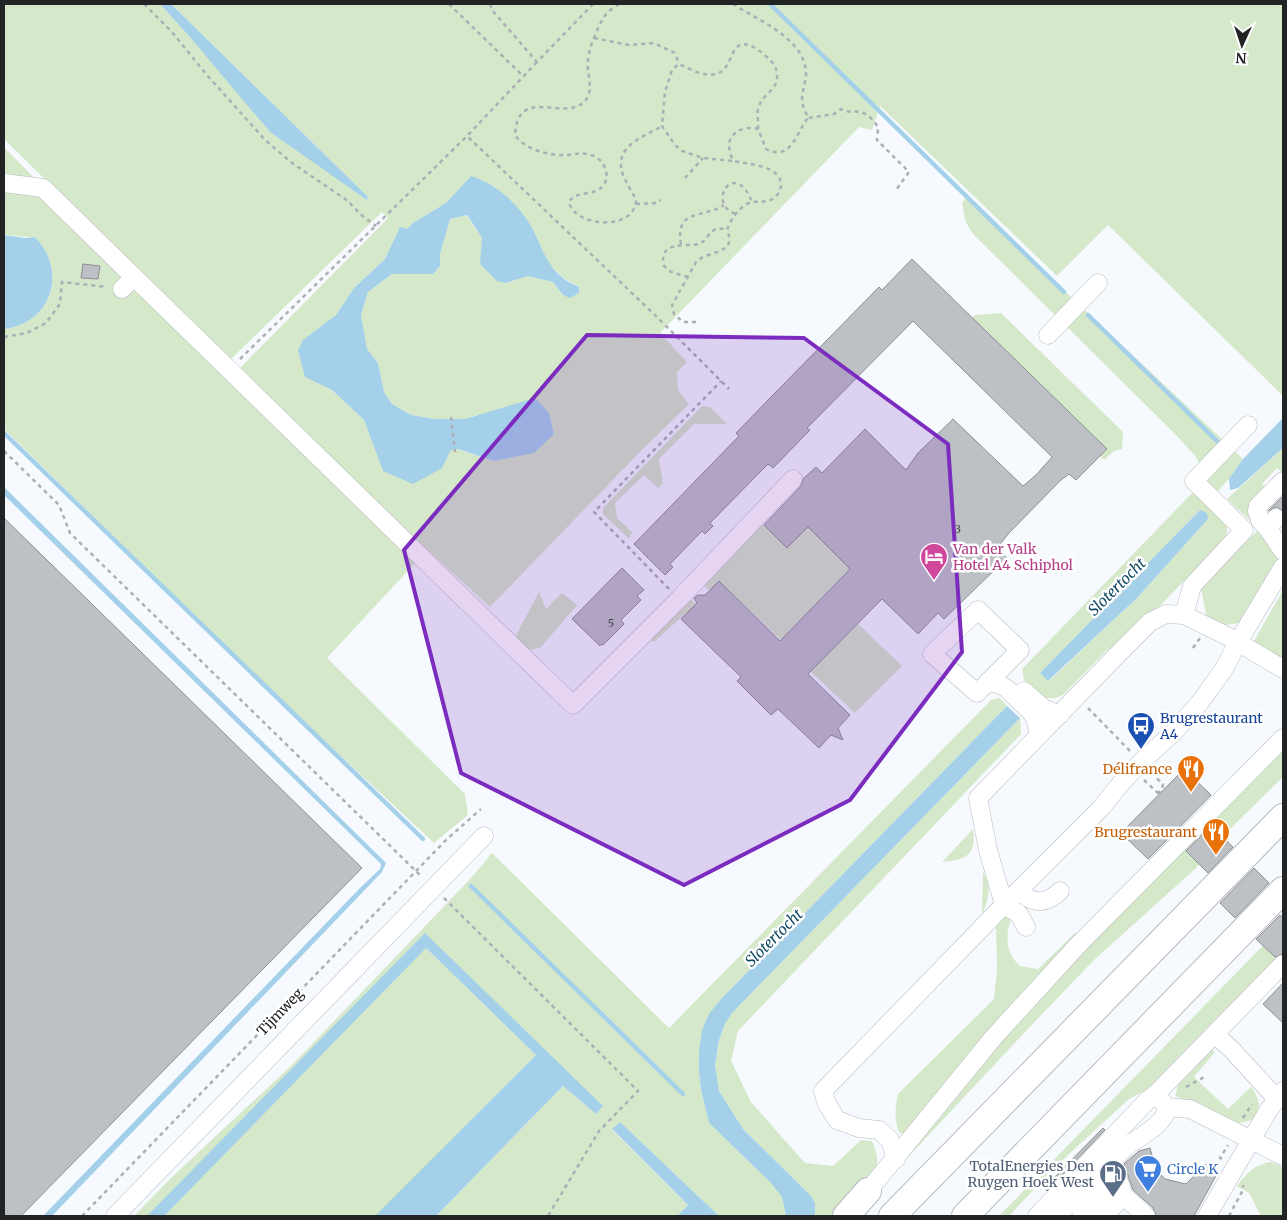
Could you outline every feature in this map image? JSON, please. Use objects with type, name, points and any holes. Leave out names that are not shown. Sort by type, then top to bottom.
[{"type":"highway","points":[[892,1216],[1283,817]]},
{"type":"highway","points":[[965,1216],[1283,890]]},
{"type":"highway","points":[[846,1216],[868,1192]]},
{"type":"street","points":[[4,183],[43,188],[128,283],[229,370],[573,705],[793,479]]},
{"type":"street","points":[[1048,334],[1098,283]]},
{"type":"street","points":[[1184,615],[1192,586],[1244,530],[1187,480],[1248,425]]},
{"type":"street","points":[[1277,534],[1260,520],[1257,511],[1258,506],[1283,481]]},
{"type":"street","points":[[896,1159],[890,1140],[879,1130],[859,1128],[837,1120],[827,1104],[823,1091],[1101,808],[1143,760],[1174,732],[1201,701],[1224,669],[1283,567]]},
{"type":"street","points":[[978,610],[1020,650],[1009,661],[977,693],[932,654],[978,610]]},
{"type":"street","points":[[1026,927],[1019,914],[1004,905],[988,850],[978,798],[1150,622],[1166,614],[1184,615],[1238,642],[1283,669]]},
{"type":"street","points":[[1009,661],[1013,680],[1043,708],[1060,715]]},
{"type":"street","points":[[988,682],[1006,688],[1030,711],[1035,718],[1039,735]]},
{"type":"street","points":[[868,1192],[993,1038],[1078,945],[1283,738]]},
{"type":"street","name":"Tijmweg","points":[[114,1216],[484,836]]},
{"type":"street","points":[[1019,891],[1027,899],[1038,901],[1052,898],[1060,891]]},
{"type":"street","points":[[1162,1101],[1215,1034],[1283,964]]},
{"type":"street","points":[[1207,1216],[1280,1095],[1215,1034]]},
{"type":"street","points":[[1057,1216],[1106,1156],[1148,1100],[1162,1101],[1190,1109],[1283,1156]]},
{"type":"street","points":[[1106,1156],[1129,1203]]},
{"type":"street","points":[[1037,1216],[1106,1156]]},
{"type":"street","points":[[1080,1216],[1129,1203]]},
{"type":"street","points":[[1103,1216],[1129,1203]]},
{"type":"path","points":[[144,4],[172,32],[206,74],[265,140],[292,163],[348,201],[360,214],[376,226]]},
{"type":"path","points":[[449,4],[523,76]]},
{"type":"path","points":[[490,4],[492,10],[537,62]]},
{"type":"path","points":[[229,370],[467,136],[593,4]]},
{"type":"path","points":[[619,4],[607,13],[594,38],[587,61],[589,84],[587,99],[581,104],[571,107],[544,106],[531,108],[519,117],[515,135],[522,143],[539,151],[566,155],[580,153],[592,155],[603,163],[606,177],[601,189],[576,196],[569,202],[576,214],[606,222],[618,221],[633,212],[636,204],[622,171],[623,154],[628,145],[662,126]]},
{"type":"path","points":[[733,4],[768,24],[786,37],[797,50],[806,71],[806,84],[802,98],[808,118]]},
{"type":"path","points":[[594,38],[629,45],[654,43],[675,53],[679,64],[699,72],[715,74],[723,70],[734,50],[740,45],[753,46],[775,66],[777,79],[775,86],[759,105],[758,129],[766,149],[776,153],[793,145],[808,118],[834,114],[841,109],[850,113],[860,112],[867,115],[878,127],[876,140],[909,172],[896,190]]},
{"type":"path","points":[[679,64],[672,70],[665,92],[662,126],[675,145],[682,151],[703,158],[733,161],[772,170],[777,174],[781,184],[777,196],[767,202],[750,202],[735,214],[727,229],[730,240],[727,246],[713,255],[701,257],[688,277],[672,306],[674,314],[683,322],[696,322]]},
{"type":"path","points":[[733,161],[729,146],[734,134],[745,128],[758,129]]},
{"type":"path","points":[[467,136],[650,310],[729,389]]},
{"type":"path","points":[[684,178],[703,158]]},
{"type":"path","points":[[735,214],[724,205],[723,193],[726,188],[734,183],[744,186],[752,202]]},
{"type":"path","points":[[636,204],[656,203],[661,200]]},
{"type":"path","points":[[682,244],[679,231],[680,225],[686,219],[706,214],[724,205]]},
{"type":"path","points":[[688,277],[671,272],[664,266],[664,255],[668,249],[674,245],[700,244],[716,228],[727,229]]},
{"type":"path","points":[[4,337],[28,333],[46,323],[60,304],[62,282],[128,283]]},
{"type":"path","points":[[678,599],[594,512],[721,381]]},
{"type":"path","points":[[451,417],[455,452]]},
{"type":"path","points":[[4,450],[59,505],[70,533],[434,888],[638,1091],[599,1131],[548,1216]]},
{"type":"path","points":[[1076,697],[1143,760],[1155,767],[1154,776],[1163,784],[1162,790],[1158,794],[1150,786]]},
{"type":"path","name":"Tijmweg","points":[[82,1216],[446,840],[481,809]]},
{"type":"highlighted area","points":[[587,335],[804,338],[948,444],[962,652],[850,800],[684,885],[461,773],[404,550]]},
{"type":"green space","points":[[4,4],[160,4],[189,36],[367,200],[368,197],[171,4],[1283,4],[1283,396],[1108,225],[1057,276],[880,106],[872,130],[859,127],[660,333],[687,362],[677,372],[678,390],[689,404],[490,607],[361,489],[239,369],[388,218],[382,212],[229,361],[4,139]],"holes":[[[471,176],[532,228],[549,264],[562,277],[579,287],[563,295],[553,282],[528,276],[506,283],[481,264],[482,238],[466,215],[449,219],[440,254],[440,266],[433,274],[392,274],[368,292],[361,315],[367,350],[378,363],[384,393],[392,404],[411,415],[434,419],[465,419],[477,415],[493,461],[457,449],[451,450],[442,468],[383,471],[364,420],[332,390],[303,340],[336,315],[354,288],[385,259],[400,228],[407,229],[413,223],[446,203]]]},
{"type":"green space","points":[[4,147],[234,381],[416,562],[327,658],[465,794],[468,815],[434,843],[284,703],[4,429],[4,329],[20,325],[34,317],[44,306],[50,294],[52,279],[51,265],[45,250],[35,237],[4,235]]},
{"type":"green space","points":[[966,198],[1243,459],[1229,479],[1207,503],[1219,514],[1225,523],[1227,533],[1225,538],[1159,607],[1116,647],[1108,649],[1063,695],[1056,698],[1044,698],[1024,680],[1022,669],[1196,489],[1200,465],[1196,457],[1177,436],[975,236],[966,220],[962,203]],"holes":[[[1200,510],[1208,519],[1137,598],[1049,681],[1040,673]]]},
{"type":"green space","points":[[1001,313],[1123,432],[1122,449],[1114,451],[1104,460],[1064,423],[968,322],[975,315]]},
{"type":"green space","points":[[702,406],[710,407],[727,424],[694,424],[659,459],[663,484],[658,488],[644,475],[615,503],[617,518],[632,532],[629,539],[603,514],[603,508]]},
{"type":"green space","points":[[1283,448],[1283,473],[1277,468],[1262,484],[1267,489],[1258,499],[1278,561],[1246,618],[1238,623],[1226,625],[1211,623],[1207,619],[1201,588],[1259,529],[1227,499]]},
{"type":"green space","points":[[763,524],[787,548],[808,527],[850,568],[781,640],[719,581],[709,590],[701,584]]},
{"type":"green space","points":[[1283,590],[1283,661],[1254,641]]},
{"type":"green space","points":[[539,592],[546,609],[562,593],[577,605],[540,648],[527,650],[515,637]]},
{"type":"green space","points":[[690,599],[696,604],[654,642],[649,639]]},
{"type":"green space","points":[[858,624],[902,666],[855,713],[810,671]]},
{"type":"green space","points":[[999,698],[1007,706],[722,998],[699,1052],[701,1090],[709,1123],[770,1182],[782,1197],[786,1216],[719,1216],[620,1122],[612,1130],[688,1205],[677,1216],[436,1216],[563,1086],[596,1114],[603,1106],[426,948],[536,1055],[376,1216],[134,1216],[172,1177],[294,1063],[471,878],[492,853],[669,1028],[991,700]]},
{"type":"green space","points":[[1020,718],[1021,734],[738,1031],[731,1061],[751,1102],[805,1163],[833,1166],[861,1140],[872,1141],[876,1152],[877,1164],[866,1183],[839,1216],[815,1216],[815,1203],[811,1196],[743,1129],[719,1091],[715,1065],[719,1040],[725,1024],[732,1013]]},
{"type":"green space","points":[[1283,749],[1283,777],[1229,830],[1220,843],[1195,869],[1093,961],[853,1216],[1019,1017]]},
{"type":"green space","points":[[973,829],[973,845],[968,854],[958,860],[942,862]]},
{"type":"green space","points":[[983,872],[988,882],[989,893],[982,914]]},
{"type":"green space","points":[[1005,915],[1012,916],[1008,930],[1008,943],[1011,955],[1020,966],[1038,969],[1075,933],[1079,935],[905,1135],[899,1132],[896,1123],[898,1094],[994,999],[997,968],[996,925]]},
{"type":"green space","points":[[1283,925],[1283,951],[1145,1091],[1129,1099],[1055,1167],[1009,1216],[999,1216]]},
{"type":"green space","points":[[1211,1048],[1215,1052],[1194,1077],[1228,1109],[1251,1087],[1259,1104],[1258,1111],[1253,1120],[1235,1124],[1194,1103],[1175,1096],[1181,1076]]},
{"type":"green space","points":[[1271,1162],[1283,1167],[1283,1216],[1261,1216],[1249,1193],[1237,1186],[1251,1170]]},
{"type":"water","points":[[160,4],[171,4],[368,197],[367,200],[270,132]]},
{"type":"water","points":[[471,176],[490,184],[521,211],[552,267],[564,278],[579,287],[579,293],[570,298],[563,295],[553,282],[528,276],[506,283],[497,281],[480,264],[482,238],[467,215],[450,219],[440,254],[440,266],[433,274],[392,274],[368,292],[361,315],[367,349],[378,363],[384,392],[392,404],[411,415],[434,419],[465,419],[535,398],[549,413],[554,434],[534,453],[493,461],[458,449],[451,450],[442,468],[413,484],[383,471],[364,420],[332,390],[305,377],[298,350],[303,340],[336,315],[354,288],[385,259],[400,227],[407,229],[413,223],[446,203]]},
{"type":"water","points":[[4,235],[26,238],[35,237],[45,250],[51,265],[52,279],[50,294],[44,306],[34,317],[20,325],[4,329]]},
{"type":"water","points":[[1283,418],[1283,448],[1238,488],[1230,490],[1229,479],[1243,459]]},
{"type":"water","points":[[4,487],[386,863],[382,872],[52,1216],[43,1216],[380,869],[381,864],[4,495]]},
{"type":"water","points":[[1200,510],[1207,513],[1208,519],[1137,598],[1048,681],[1040,673]]},
{"type":"water","points":[[1007,706],[1020,718],[732,1013],[725,1024],[719,1040],[715,1065],[719,1091],[743,1129],[811,1196],[815,1203],[815,1216],[786,1216],[782,1197],[770,1182],[709,1123],[701,1090],[699,1072],[702,1030],[709,1014],[722,998]]},
{"type":"water","points":[[425,933],[603,1106],[596,1114],[563,1086],[436,1216],[375,1216],[536,1055],[426,948],[164,1216],[147,1216]]},
{"type":"water","points":[[620,1122],[719,1216],[677,1216],[688,1205],[612,1129]]},
{"type":"building","points":[[912,259],[1107,449],[1076,480],[1069,474],[1061,480],[1009,533],[997,548],[1007,558],[944,619],[938,613],[918,634],[882,599],[808,674],[850,715],[838,728],[843,740],[831,735],[819,748],[778,709],[771,715],[737,681],[741,677],[681,619],[697,603],[694,598],[698,595],[705,595],[719,581],[780,641],[850,569],[808,527],[787,548],[764,525],[801,486],[803,479],[816,467],[822,473],[865,429],[906,470],[918,453],[953,419],[1023,486],[1052,457],[913,321],[807,428],[810,430],[773,468],[768,464],[710,523],[713,526],[705,534],[702,531],[670,564],[673,567],[665,575],[634,544],[739,436],[736,433],[773,395],[879,287],[882,290]]},
{"type":"building","points":[[83,264],[100,266],[98,279],[81,278]]},
{"type":"building","points":[[1283,496],[1283,511],[1277,507],[1268,511]]},
{"type":"building","points":[[4,518],[362,868],[21,1216],[4,1216]]},
{"type":"building","points":[[622,568],[644,590],[637,596],[641,600],[621,620],[624,624],[600,646],[572,619]]},
{"type":"building","points":[[1184,769],[1211,795],[1148,859],[1121,833]]},
{"type":"building","points":[[1211,826],[1233,847],[1208,873],[1186,851]]},
{"type":"building","points":[[1254,868],[1269,883],[1235,918],[1220,903]]},
{"type":"building","points":[[1280,915],[1283,918],[1283,954],[1275,957],[1256,939]]},
{"type":"building","points":[[1283,983],[1283,1023],[1263,1004]]},
{"type":"building","points":[[1103,1128],[1105,1130],[1047,1191],[1044,1188]]},
{"type":"building","points":[[1150,1148],[1156,1170],[1165,1179],[1186,1184],[1207,1163],[1217,1174],[1194,1216],[1156,1216],[1153,1208],[1133,1190],[1124,1164],[1139,1151]]},
{"type":"waterway","points":[[770,4],[1064,292]]},
{"type":"waterway","points":[[1088,315],[1217,441]]},
{"type":"waterway","points":[[4,433],[423,839]]},
{"type":"waterway","points":[[471,886],[683,1094]]},
{"type":"place","name":"Van der Valk Hotel A4 Schiphol","points":[[934,581]]},
{"type":"place","name":"Brugrestaurant A4","points":[[1141,750]]},
{"type":"place","name":"Délifrance","points":[[1191,793]]},
{"type":"place","name":"Brugrestaurant","points":[[1216,856]]},
{"type":"place","name":"Circle K","points":[[1148,1193]]},
{"type":"place","name":"TotalEnergies Den Ruygen Hoek West","points":[[1113,1198]]},
{"type":"water label","name":"Slotertocht","points":[[1117,587]]},
{"type":"water label","name":"Slotertocht","points":[[774,938]]}]
